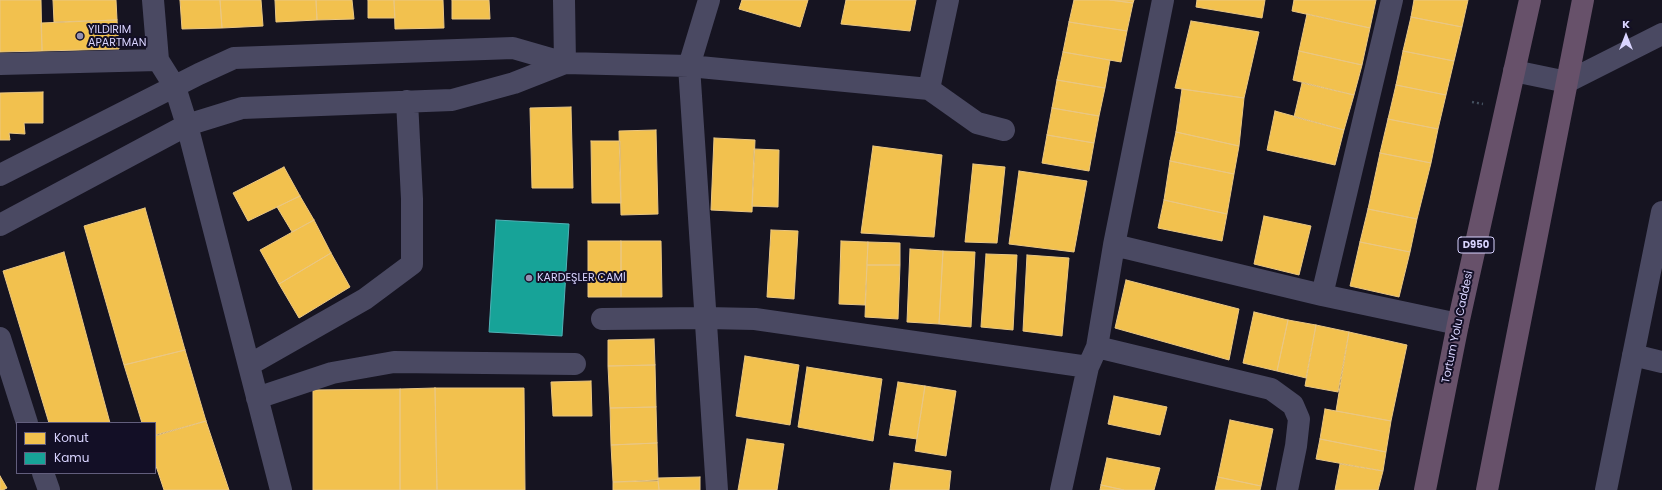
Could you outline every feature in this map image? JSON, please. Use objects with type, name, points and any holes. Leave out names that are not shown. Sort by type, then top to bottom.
[{"type":"highway","name":"Tortum Yolu Caddesi","points":[[1425,490],[1458,324],[1530,0]]},
{"type":"highway","points":[[1487,490],[1567,82],[1586,1]]},
{"type":"street","points":[[153,0],[158,60],[175,87],[188,125],[281,490]]},
{"type":"street","points":[[564,0],[565,63]]},
{"type":"street","points":[[709,0],[689,66],[717,490]]},
{"type":"street","points":[[929,89],[948,0]]},
{"type":"street","points":[[1061,490],[1088,367],[1097,347],[1114,245],[1163,0]]},
{"type":"street","points":[[1322,295],[1392,0]]},
{"type":"street","points":[[1514,71],[1567,82],[1662,34]]},
{"type":"street","points":[[0,175],[234,58],[513,48],[565,63],[689,66],[929,89],[977,123],[1004,130]]},
{"type":"street","points":[[0,64],[158,60]]},
{"type":"street","points":[[0,225],[188,125],[242,108],[452,100],[514,83],[565,63]]},
{"type":"street","points":[[249,365],[365,299],[412,264],[412,199],[407,101]]},
{"type":"street","points":[[1606,490],[1662,212]]},
{"type":"street","points":[[1114,245],[1322,295],[1458,324]]},
{"type":"street","points":[[602,319],[755,319],[1088,367]]},
{"type":"street","points":[[0,338],[27,422]]},
{"type":"street","points":[[1097,347],[1271,389],[1293,405],[1300,419],[1296,446],[1286,490]]},
{"type":"street","points":[[1633,356],[1662,362]]},
{"type":"street","points":[[257,398],[332,373],[394,362],[575,364]]},
{"type":"street","points":[[43,474],[49,490]]},
{"type":"building: Konut","points":[[0,0],[41,0],[42,51],[0,52]]},
{"type":"building: Konut","points":[[53,0],[116,0],[117,20],[54,22]]},
{"type":"building: Konut","points":[[180,0],[220,0],[222,28],[182,29]]},
{"type":"building: Konut","points":[[220,0],[261,0],[263,26],[222,28]]},
{"type":"building: Konut","points":[[275,0],[316,0],[317,20],[276,22]]},
{"type":"building: Konut","points":[[316,0],[352,0],[354,19],[317,20]]},
{"type":"building: Konut","points":[[368,0],[394,0],[395,18],[368,18]]},
{"type":"building: Konut","points":[[394,0],[443,0],[444,28],[395,29]]},
{"type":"building: Konut","points":[[452,0],[489,0],[490,19],[452,19]]},
{"type":"building: Konut","points":[[742,0],[808,0],[800,27],[739,9]]},
{"type":"building: Konut","points":[[846,0],[916,0],[910,31],[841,24]]},
{"type":"building: Konut","points":[[1074,0],[1110,0],[1133,3],[1127,31],[1069,22]]},
{"type":"building: Konut","points":[[1110,0],[1134,0],[1133,3]]},
{"type":"building: Konut","points":[[1197,0],[1265,0],[1262,18],[1196,7]]},
{"type":"building: Konut","points":[[1294,0],[1376,0],[1370,28],[1292,11]]},
{"type":"building: Konut","points":[[1414,0],[1468,0],[1462,27],[1411,17]]},
{"type":"building: Konut","points":[[1307,14],[1370,28],[1362,65],[1299,51]]},
{"type":"building: Konut","points":[[1411,17],[1462,27],[1454,61],[1403,51]]},
{"type":"building: Konut","name":"YILDIRIM APARTMAN","points":[[117,20],[119,49],[42,51],[41,23]]},
{"type":"building: Konut","points":[[1191,21],[1259,32],[1244,98],[1175,88]]},
{"type":"building: Konut","points":[[1069,22],[1127,31],[1121,62],[1063,52]]},
{"type":"building: Konut","points":[[1299,51],[1362,65],[1354,95],[1293,80]]},
{"type":"building: Konut","points":[[1403,51],[1454,61],[1446,95],[1396,85]]},
{"type":"building: Konut","points":[[1063,52],[1110,60],[1105,88],[1057,80]]},
{"type":"building: Konut","points":[[1057,80],[1105,88],[1099,116],[1052,108]]},
{"type":"building: Konut","points":[[1302,83],[1354,95],[1344,130],[1294,117]]},
{"type":"building: Konut","points":[[1396,85],[1446,95],[1438,129],[1388,119]]},
{"type":"building: Konut","points":[[1182,89],[1244,98],[1239,146],[1176,132]]},
{"type":"building: Konut","points":[[43,92],[43,123],[24,123],[25,134],[9,133],[10,140],[0,140],[0,93]]},
{"type":"building: Konut","points":[[571,107],[573,188],[532,188],[530,108]]},
{"type":"building: Konut","points":[[1052,108],[1099,116],[1094,143],[1047,135]]},
{"type":"building: Konut","points":[[1275,111],[1344,130],[1335,165],[1267,150]]},
{"type":"building: Konut","points":[[1388,119],[1438,129],[1431,163],[1380,153]]},
{"type":"building: Konut","points":[[656,130],[658,214],[621,215],[619,131]]},
{"type":"building: Konut","points":[[1176,132],[1239,146],[1234,174],[1170,161]]},
{"type":"building: Konut","points":[[1047,135],[1094,143],[1089,171],[1042,163]]},
{"type":"building: Konut","points":[[714,138],[755,140],[752,212],[711,210]]},
{"type":"building: Konut","points":[[591,141],[620,141],[621,203],[592,203]]},
{"type":"building: Konut","points":[[873,146],[942,155],[934,237],[861,233]]},
{"type":"building: Konut","points":[[754,149],[779,150],[778,207],[752,206]]},
{"type":"building: Konut","points":[[1380,153],[1431,163],[1417,219],[1368,209]]},
{"type":"building: Konut","points":[[1170,161],[1234,174],[1227,214],[1164,200]]},
{"type":"building: Konut","points":[[973,164],[1005,167],[997,243],[965,242]]},
{"type":"building: Konut","points":[[284,167],[300,196],[248,221],[233,193]]},
{"type":"building: Konut","points":[[1019,171],[1087,181],[1074,252],[1009,244]]},
{"type":"building: Konut","points":[[300,196],[314,220],[292,232],[277,207]]},
{"type":"building: Konut","points":[[1164,200],[1227,214],[1222,241],[1158,228]]},
{"type":"building: Konut","points":[[145,208],[185,350],[124,365],[84,226]]},
{"type":"building: Konut","points":[[1368,209],[1417,219],[1410,252],[1360,242]]},
{"type":"building: Konut","points":[[1264,216],[1311,226],[1299,275],[1254,264]]},
{"type":"building: Konut","points":[[314,220],[331,253],[279,284],[260,250]]},
{"type":"building: Konut","points":[[771,230],[798,231],[794,299],[767,297]]},
{"type":"building: Konut","points":[[588,241],[621,241],[621,297],[588,297]]},
{"type":"building: Konut","points":[[621,241],[661,241],[662,297],[621,297]]},
{"type":"building: Konut","points":[[841,241],[868,242],[865,305],[839,304]]},
{"type":"building: Konut","points":[[868,242],[900,243],[900,265],[867,265]]},
{"type":"building: Konut","points":[[1360,242],[1410,252],[1399,297],[1350,286]]},
{"type":"building: Konut","points":[[910,249],[943,251],[939,324],[907,322]]},
{"type":"building: Konut","points":[[943,251],[975,252],[971,327],[939,324]]},
{"type":"building: Konut","points":[[64,252],[110,422],[49,422],[3,271]]},
{"type":"building: Konut","points":[[331,253],[350,287],[299,318],[279,284]]},
{"type":"building: Konut","points":[[986,254],[1017,255],[1013,330],[981,327]]},
{"type":"building: Konut","points":[[1027,255],[1069,258],[1062,336],[1023,331]]},
{"type":"building: Konut","points":[[867,265],[900,265],[898,319],[865,317]]},
{"type":"building: Konut","points":[[1126,280],[1239,309],[1229,360],[1115,328]]},
{"type":"building: Konut","points":[[1254,312],[1288,320],[1277,371],[1243,363]]},
{"type":"building: Konut","points":[[1288,320],[1316,325],[1306,378],[1277,371]]},
{"type":"building: Konut","points":[[1316,325],[1349,332],[1338,392],[1305,386]]},
{"type":"building: Konut","points":[[1349,332],[1407,345],[1391,421],[1336,411]]},
{"type":"building: Konut","points":[[654,339],[655,365],[608,366],[608,340]]},
{"type":"building: Konut","points":[[185,350],[206,421],[156,435],[156,422],[142,422],[124,365]]},
{"type":"building: Konut","points":[[745,356],[799,365],[790,425],[736,416]]},
{"type":"building: Konut","points":[[655,365],[656,407],[610,408],[608,366]]},
{"type":"building: Konut","points":[[807,367],[882,379],[873,441],[798,427]]},
{"type":"building: Konut","points":[[591,381],[592,416],[553,416],[551,382]]},
{"type":"building: Konut","points":[[898,382],[925,386],[917,439],[889,435]]},
{"type":"building: Konut","points":[[925,386],[956,391],[946,456],[915,451]]},
{"type":"building: Konut","points":[[435,388],[437,490],[400,490],[400,389]]},
{"type":"building: Konut","points":[[435,388],[524,388],[525,490],[437,490]]},
{"type":"building: Konut","points":[[400,389],[400,490],[313,490],[313,390]]},
{"type":"building: Konut","points":[[1114,396],[1167,407],[1160,435],[1108,424]]},
{"type":"building: Konut","points":[[656,407],[657,443],[611,445],[610,408]]},
{"type":"building: Konut","points":[[1325,409],[1391,421],[1386,452],[1320,439]]},
{"type":"building: Konut","points":[[1230,420],[1273,429],[1261,486],[1218,477]]},
{"type":"building: Konut","points":[[206,421],[229,490],[164,490],[156,466],[156,436]]},
{"type":"building: Konut","points":[[747,439],[784,444],[777,490],[738,490]]},
{"type":"building: Konut","points":[[1320,439],[1386,452],[1383,471],[1316,459]]},
{"type":"building: Konut","points":[[657,443],[658,480],[613,482],[611,445]]},
{"type":"building: Konut","points":[[1107,458],[1160,468],[1154,490],[1124,490],[1101,485]]},
{"type":"building: Konut","points":[[894,463],[951,471],[949,490],[890,490]]},
{"type":"building: Konut","points":[[1340,464],[1383,471],[1378,490],[1335,490]]},
{"type":"building: Konut","points":[[0,476],[7,488],[3,490],[0,490]]},
{"type":"building: Konut","points":[[700,477],[700,490],[659,490],[658,478]]},
{"type":"building: Konut","points":[[1218,477],[1261,486],[1260,490],[1215,490]]},
{"type":"building: Konut","points":[[658,481],[659,490],[613,490],[613,482]]},
{"type":"building: Konut","points":[[1101,485],[1124,490],[1100,490]]},
{"type":"building: Kamu","name":"KARDEŞLER CAMİ","points":[[496,220],[569,224],[562,336],[489,332]]},
{"type":"place","name":"YILDIRIM APARTMAN","points":[[80,36]]},
{"type":"place","name":"KARDEŞLER CAMİ","points":[[529,278]]}]
